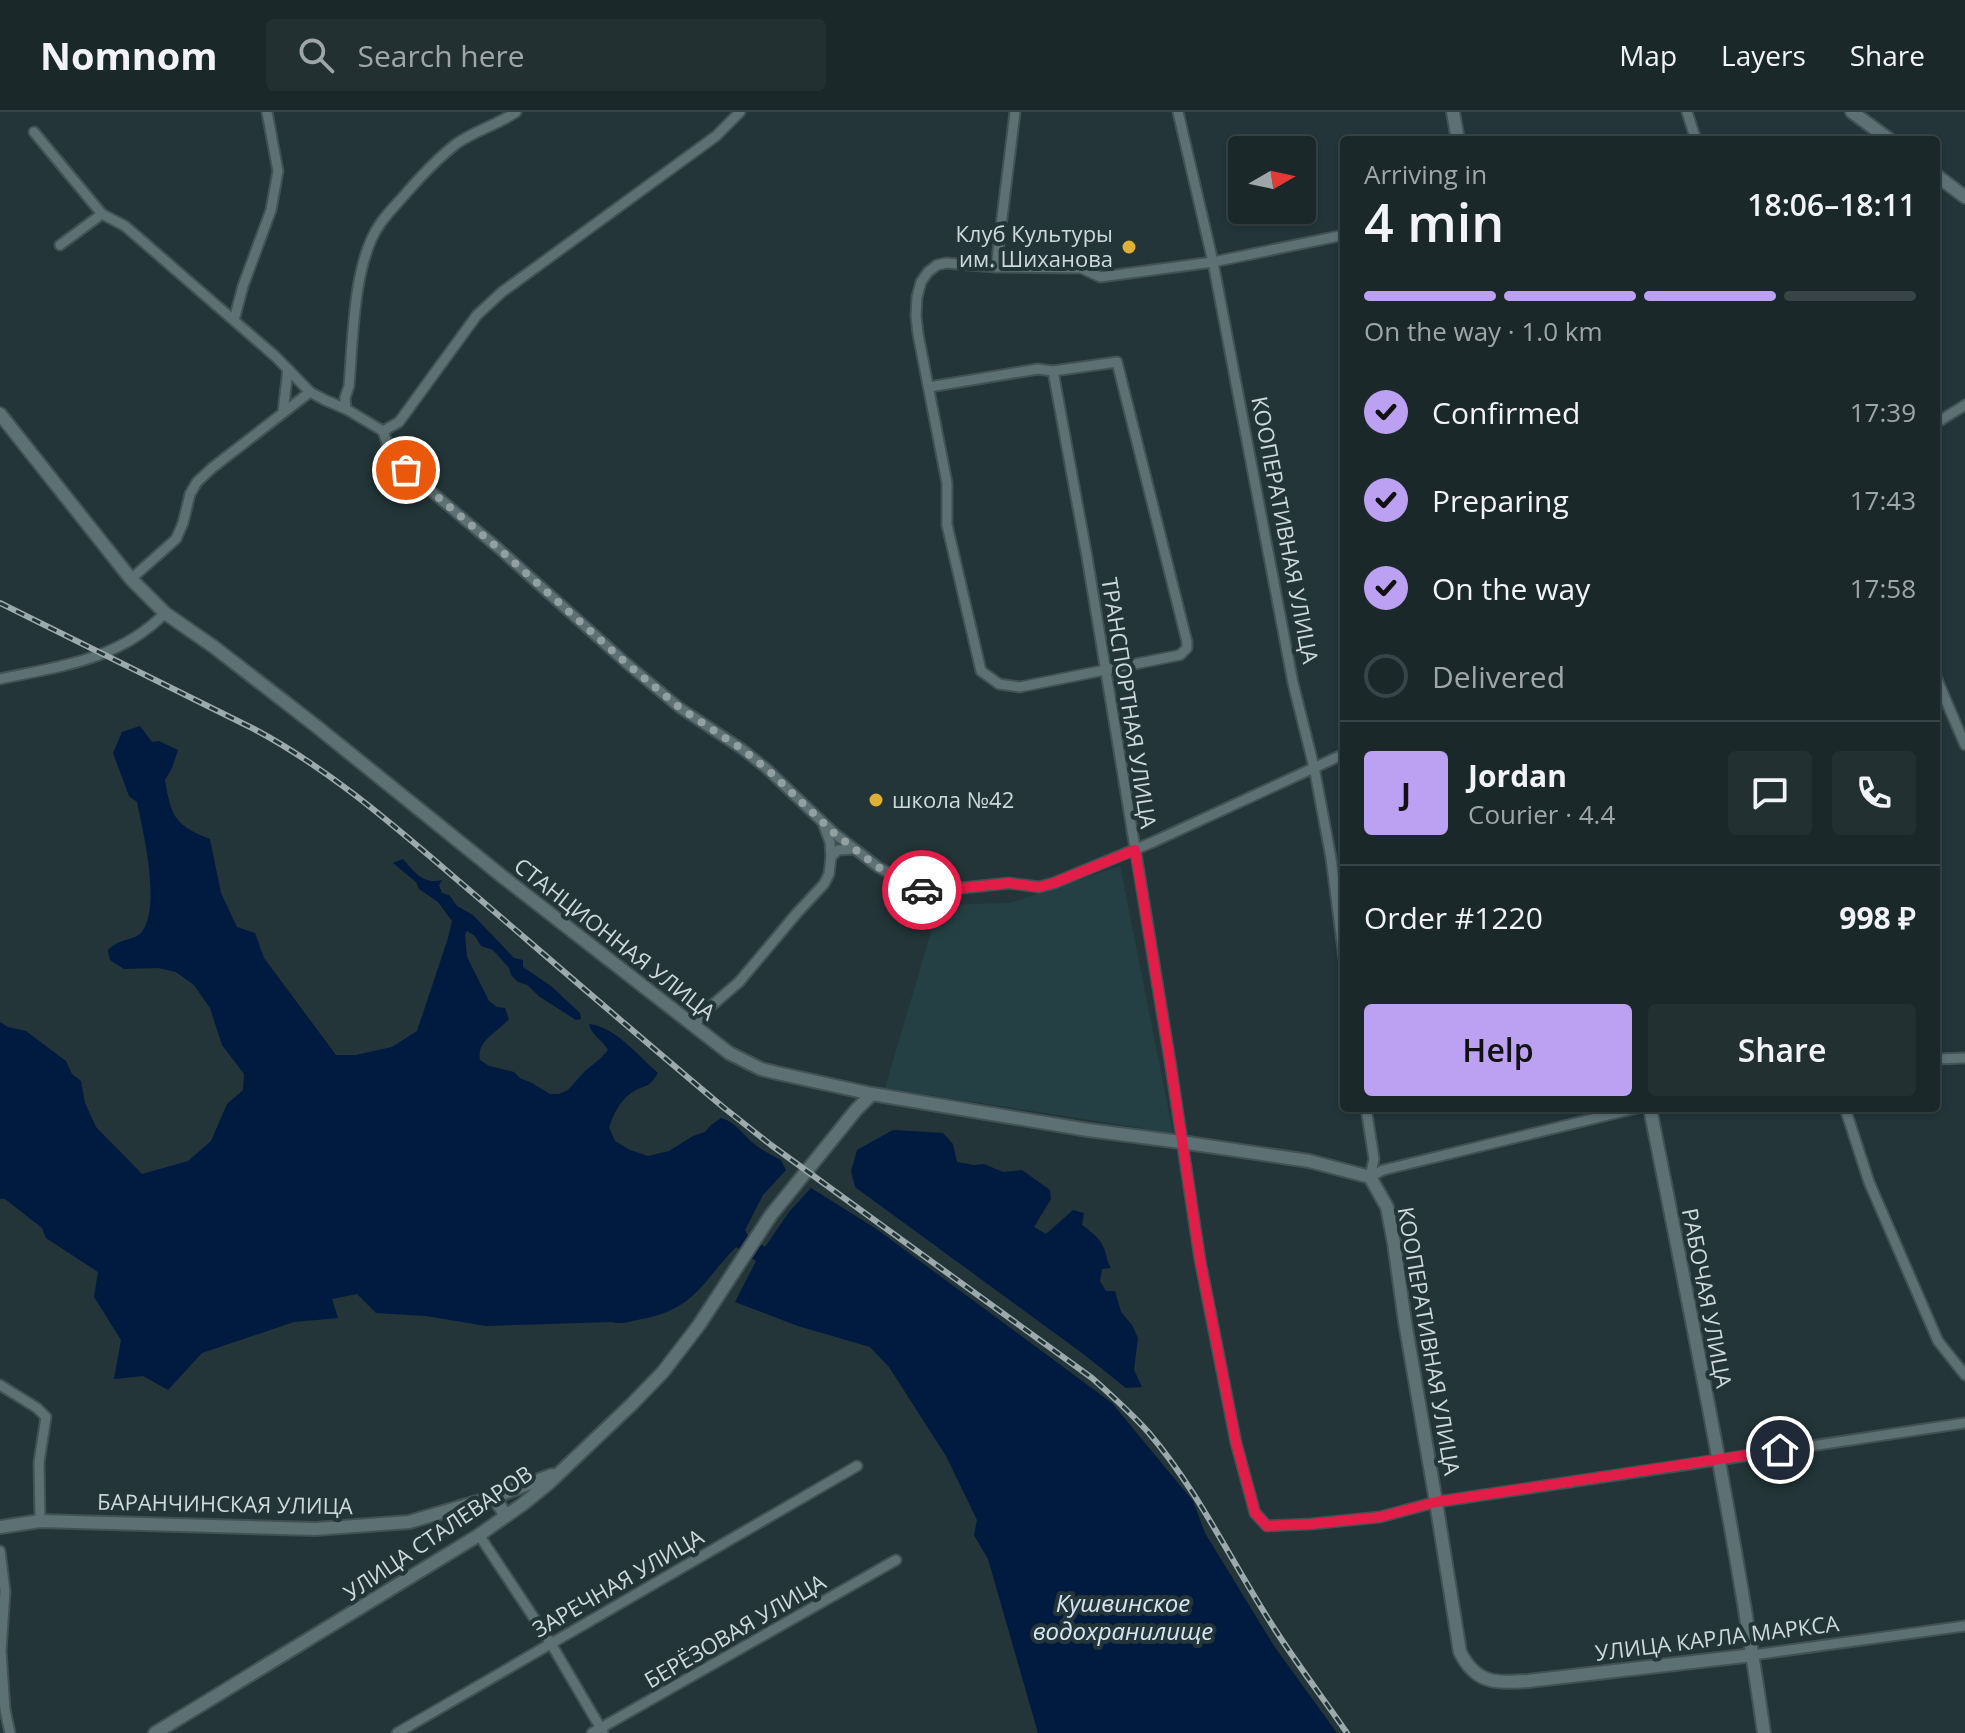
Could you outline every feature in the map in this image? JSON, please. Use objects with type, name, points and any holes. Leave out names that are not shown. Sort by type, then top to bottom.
[{"type":"street","points":[[234,320],[271,210],[278,171],[267,112]]},
{"type":"street","points":[[346,404],[357,298],[369,247],[379,226],[429,167],[459,142],[516,112]]},
{"type":"street","points":[[383,431],[399,422],[477,315],[502,292],[716,136],[740,112]]},
{"type":"street","points":[[996,267],[1015,112]]},
{"type":"street","name":"КООПЕРАТИВНАЯ УЛИЦА","points":[[1178,112],[1213,262],[1293,683],[1314,767],[1340,927]]},
{"type":"street","points":[[1453,112],[1457,136]]},
{"type":"street","points":[[1687,112],[1695,136]]},
{"type":"street","points":[[1852,112],[1885,136]]},
{"type":"street","points":[[34,132],[102,214],[125,226],[234,320],[310,392],[333,403],[346,404],[383,431],[389,449],[406,470],[625,662],[680,708],[767,769],[854,849],[878,867],[919,890],[1009,883],[1039,887],[1054,883],[1135,850],[1340,756]]},
{"type":"street","points":[[1940,178],[1965,197]]},
{"type":"street","points":[[60,245],[102,214]]},
{"type":"street","points":[[929,387],[1038,369],[1053,371],[1117,362],[1187,642],[1184,652],[1171,658],[1020,687],[999,684],[981,671],[947,525],[947,483],[918,334],[916,316],[921,282],[937,265],[946,263],[1081,268],[1100,277],[1213,262],[1340,236]]},
{"type":"street","points":[[283,412],[288,369]]},
{"type":"street","name":"ТРАНСПОРТНАЯ УЛИЦА","points":[[1053,371],[1170,1061],[1200,1260],[1236,1443],[1255,1513],[1267,1526],[1311,1524],[1380,1517],[1436,1502]]},
{"type":"street","points":[[131,579],[176,539],[190,494],[197,482],[310,392]]},
{"type":"street","points":[[1940,421],[1965,405]]},
{"type":"street","name":"СТАНЦИОННАЯ УЛИЦА","points":[[0,414],[131,579],[165,613],[316,726],[729,1053],[761,1069],[872,1094],[1088,1130],[1309,1161],[1370,1177]]},
{"type":"street","points":[[0,679],[104,654],[147,631],[165,613]]},
{"type":"street","points":[[1940,686],[1965,745]]},
{"type":"street","points":[[693,1026],[739,982],[824,884],[831,857],[830,842],[823,823]]},
{"type":"street","points":[[831,857],[838,850],[854,849]]},
{"type":"street","points":[[1940,1059],[1965,1058]]},
{"type":"street","name":"УЛИЦА СТАЛЕВАРОВ","points":[[155,1733],[479,1535],[562,1471],[663,1372],[693,1333],[771,1215],[872,1094]]},
{"type":"street","name":"КООПЕРАТИВНАЯ УЛИЦА","points":[[1367,1112],[1374,1159],[1370,1177],[1387,1207],[1460,1652],[1466,1666],[1476,1674]]},
{"type":"street","points":[[1370,1177],[1383,1170],[1621,1112]]},
{"type":"street","name":"РАБОЧАЯ УЛИЦА","points":[[1651,1112],[1718,1459],[1764,1733]]},
{"type":"street","points":[[1846,1112],[1869,1182],[1938,1341],[1965,1375]]},
{"type":"street","points":[[0,1385],[46,1417],[39,1462],[40,1521]]},
{"type":"street","points":[[1436,1502],[1965,1423]]},
{"type":"street","name":"ЗАРЕЧНАЯ УЛИЦА","points":[[397,1733],[857,1466]]},
{"type":"street","name":"БАРАНЧИНСКАЯ УЛИЦА","points":[[0,1527],[40,1521],[315,1529],[409,1522],[494,1497],[562,1471]]},
{"type":"street","points":[[494,1497],[506,1516]]},
{"type":"street","points":[[479,1535],[550,1642],[599,1731]]},
{"type":"street","points":[[0,1551],[5,1591],[1,1651],[5,1710],[10,1733]]},
{"type":"street","name":"БЕРЁЗОВАЯ УЛИЦА","points":[[599,1731],[896,1560]]},
{"type":"street","name":"УЛИЦА КАРЛА МАРКСА","points":[[1476,1674],[1499,1683],[1528,1681],[1965,1626]]},
{"type":"shaded area","points":[[1120,866],[1173,1133],[885,1088],[939,905],[1010,903]]},
{"type":"water","name":"Кушвинское водохранилище","points":[[140,726],[152,742],[159,741],[178,750],[165,780],[172,811],[182,824],[210,839],[221,893],[237,927],[255,933],[264,958],[336,1055],[356,1055],[392,1047],[417,1031],[452,921],[438,902],[419,889],[416,882],[393,863],[403,859],[425,879],[442,880],[439,885],[442,893],[449,895],[457,906],[473,915],[514,958],[523,960],[523,967],[551,986],[580,1013],[581,1019],[576,1020],[527,985],[518,982],[493,950],[481,946],[475,936],[467,931],[467,957],[489,1001],[505,1008],[509,1019],[481,1047],[480,1060],[489,1066],[514,1072],[550,1094],[559,1094],[568,1090],[608,1050],[589,1024],[599,1026],[626,1043],[658,1073],[617,1108],[609,1127],[615,1141],[648,1156],[669,1151],[705,1132],[721,1118],[726,1120],[759,1147],[781,1160],[786,1170],[763,1195],[745,1230],[748,1236],[765,1247],[789,1212],[811,1188],[875,1228],[1112,1403],[1193,1501],[1205,1533],[1274,1646],[1337,1733],[1038,1733],[988,1559],[974,1535],[977,1520],[946,1456],[889,1367],[870,1347],[798,1326],[735,1302],[756,1261],[736,1247],[686,1301],[660,1314],[630,1322],[486,1326],[426,1316],[376,1313],[357,1294],[332,1299],[338,1318],[294,1322],[202,1353],[168,1390],[143,1376],[114,1379],[121,1340],[94,1297],[98,1272],[46,1238],[42,1228],[5,1199],[0,1199],[0,1022],[26,1031],[66,1061],[72,1074],[81,1081],[85,1103],[96,1127],[142,1174],[188,1161],[211,1141],[227,1104],[243,1090],[244,1074],[222,1045],[210,1008],[194,985],[176,972],[159,968],[124,969],[110,960],[108,950],[112,946],[141,933],[150,906],[149,869],[137,802],[129,796],[113,753],[122,732]]},
{"type":"water","points":[[893,1130],[943,1133],[953,1144],[957,1162],[984,1164],[1003,1172],[1022,1170],[1050,1190],[1051,1199],[1034,1227],[1046,1234],[1073,1210],[1084,1213],[1082,1225],[1101,1243],[1111,1268],[1102,1269],[1100,1281],[1106,1291],[1115,1291],[1121,1312],[1138,1338],[1134,1370],[1142,1387],[1126,1388],[855,1187],[851,1171],[857,1150]]},
{"type":"railway","points":[[0,603],[254,729],[338,783],[417,845],[771,1145],[1092,1378],[1142,1426],[1184,1479],[1274,1628],[1347,1733]]},
{"type":"way so far","points":[[406,470],[680,708],[767,769],[834,833],[878,867],[922,890]]},
{"type":"place","name":"Клуб Культуры им. Шиханова","points":[[1129,247]]},
{"type":"place","name":"школа №42","points":[[876,800]]},
{"type":"route","points":[[922,890],[1009,883],[1039,887],[1135,850],[1200,1260],[1236,1443],[1255,1513],[1267,1526],[1380,1517],[1436,1502],[1780,1450]]}]
